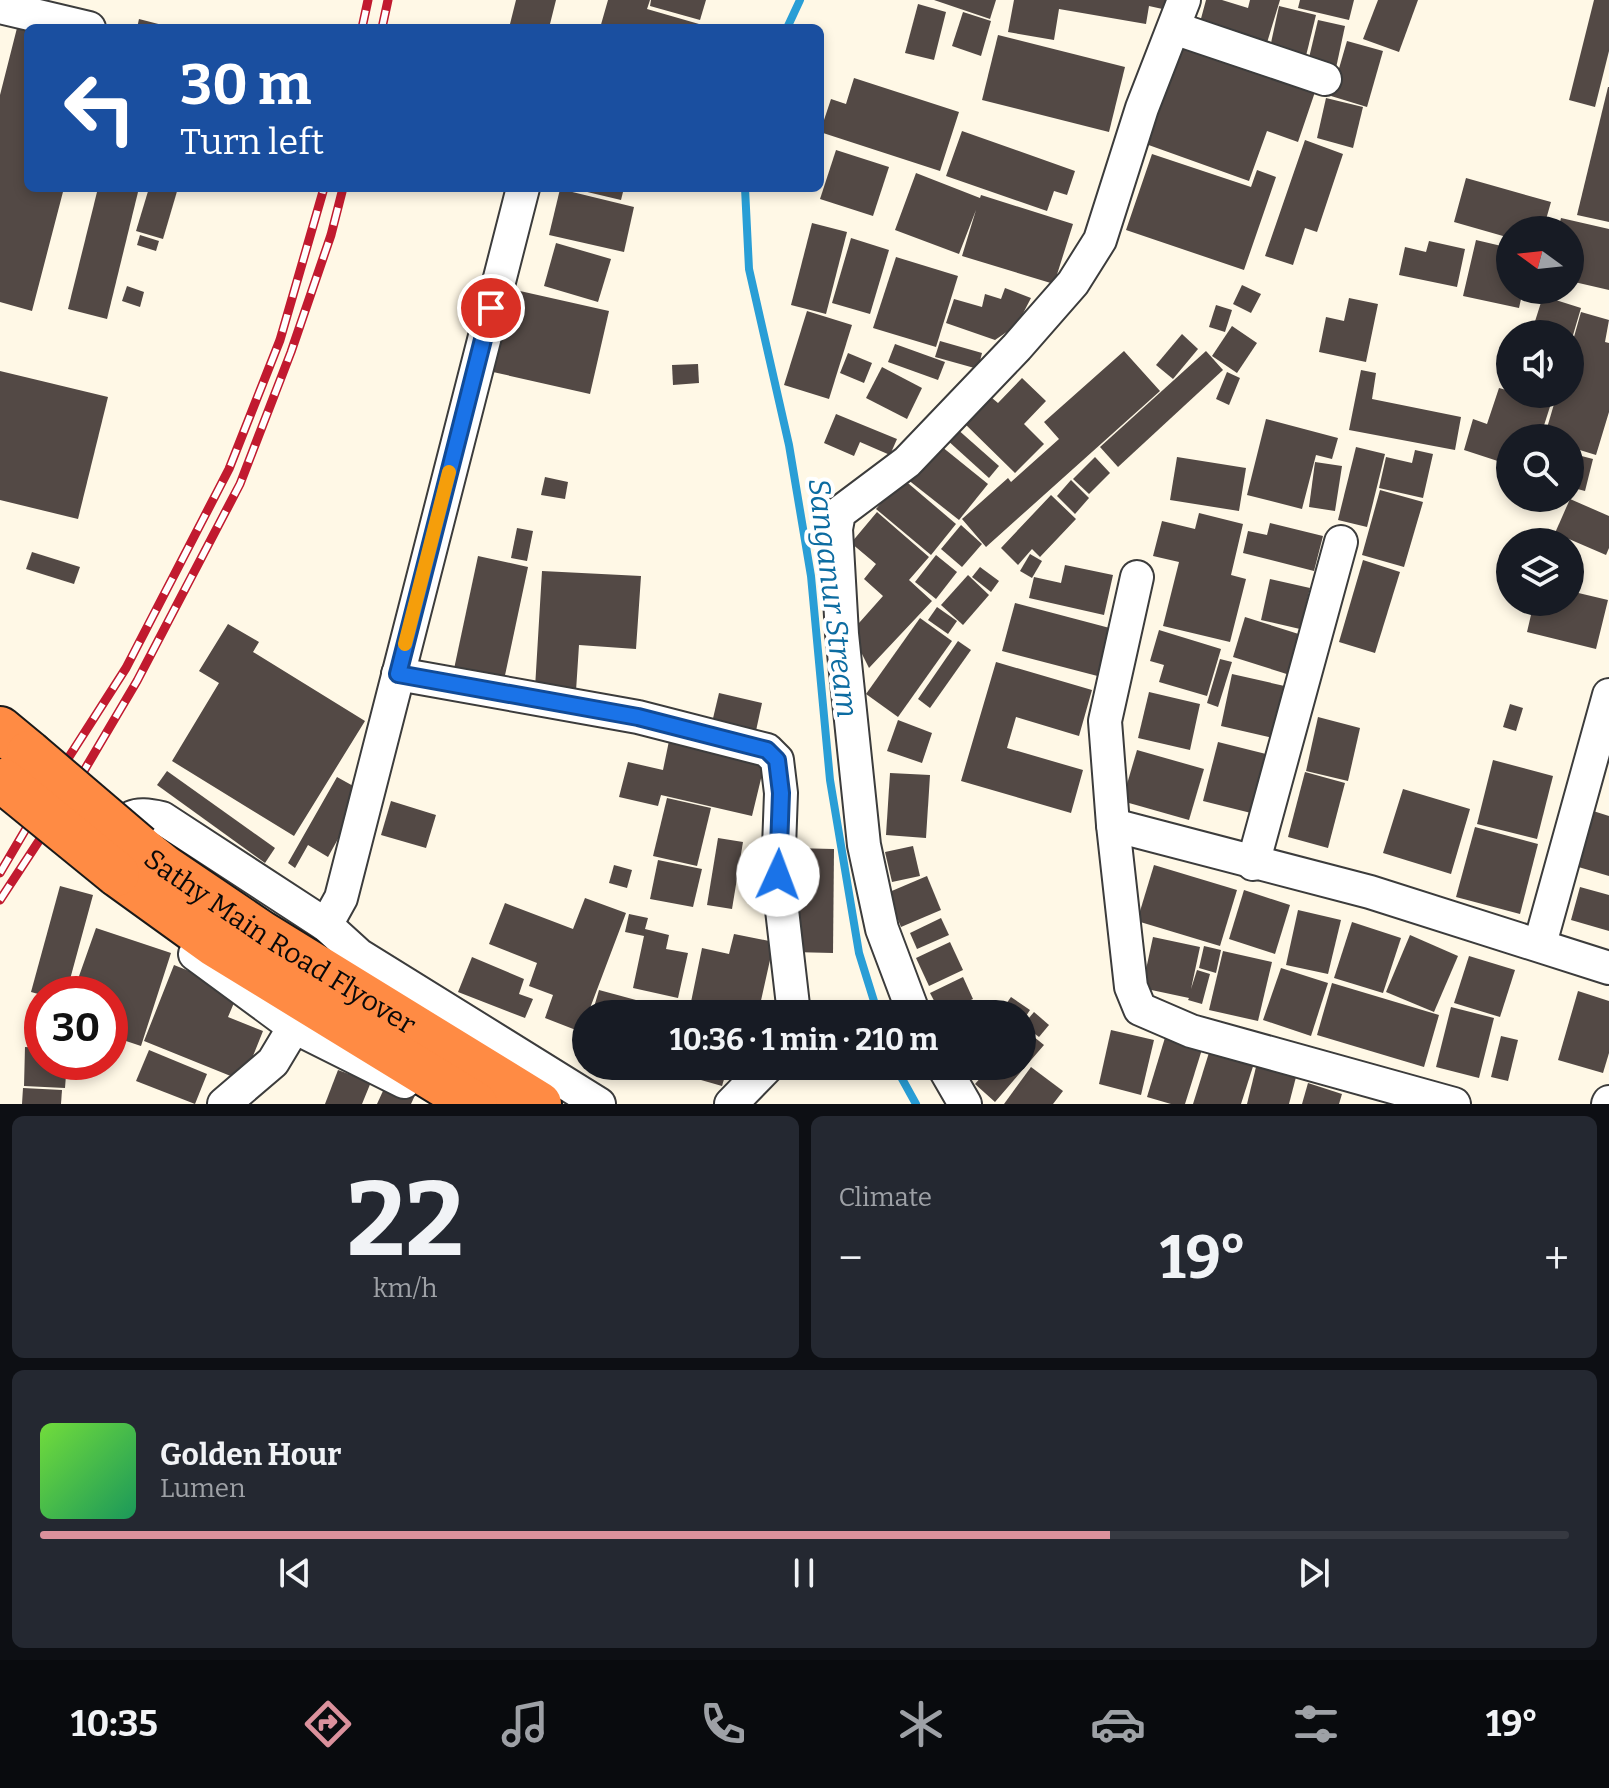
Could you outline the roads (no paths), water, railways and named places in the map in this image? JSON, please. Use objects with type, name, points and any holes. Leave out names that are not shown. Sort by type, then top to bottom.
[{"type":"highway","name":"Sathy Main Road Flyover","points":[[0,729],[165,868],[261,933],[539,1104]]},
{"type":"highway","name":"Sathy Main Road Flyover","points":[[0,778],[117,874],[214,944],[475,1104]]},
{"type":"street","points":[[0,7],[72,24]]},
{"type":"street","points":[[909,1000],[882,929],[864,845],[842,634],[836,529],[839,513],[907,462],[1017,347],[1073,283],[1100,240],[1142,108],[1179,14],[1325,79]]},
{"type":"street","points":[[326,925],[341,898],[522,192]]},
{"type":"street","points":[[1253,864],[1341,542]]},
{"type":"street","points":[[1137,577],[1105,721],[1131,987],[1140,1009],[1191,1031],[1454,1104]]},
{"type":"street","points":[[398,674],[638,717],[767,750],[777,760],[781,793],[778,875],[792,1000]]},
{"type":"street","points":[[1540,944],[1609,695]]},
{"type":"street","points":[[438,1104],[408,1084],[294,1027],[99,883],[93,870],[129,818],[140,813],[162,818],[326,925],[359,955],[599,1104]]},
{"type":"street","points":[[1113,825],[1253,864],[1370,892],[1609,968]]},
{"type":"street","points":[[224,1104],[273,1062],[294,1027]]},
{"type":"street","points":[[731,1104],[754,1080]]},
{"type":"street","points":[[951,1080],[965,1104]]},
{"type":"waterway","name":"Sanganur Stream","points":[[789,24],[800,0]]},
{"type":"waterway","name":"Sanganur Stream","points":[[745,192],[749,269],[789,445],[811,576],[830,780],[859,953],[874,1000]]},
{"type":"waterway","name":"Sanganur Stream","points":[[903,1080],[916,1104]]},
{"type":"railway","points":[[363,24],[368,0]]},
{"type":"railway","points":[[383,24],[388,0]]},
{"type":"railway","points":[[0,873],[126,668],[229,469],[280,340],[323,192]]},
{"type":"railway","points":[[0,900],[75,786],[137,681],[240,484],[291,352],[331,235],[342,192]]}]
